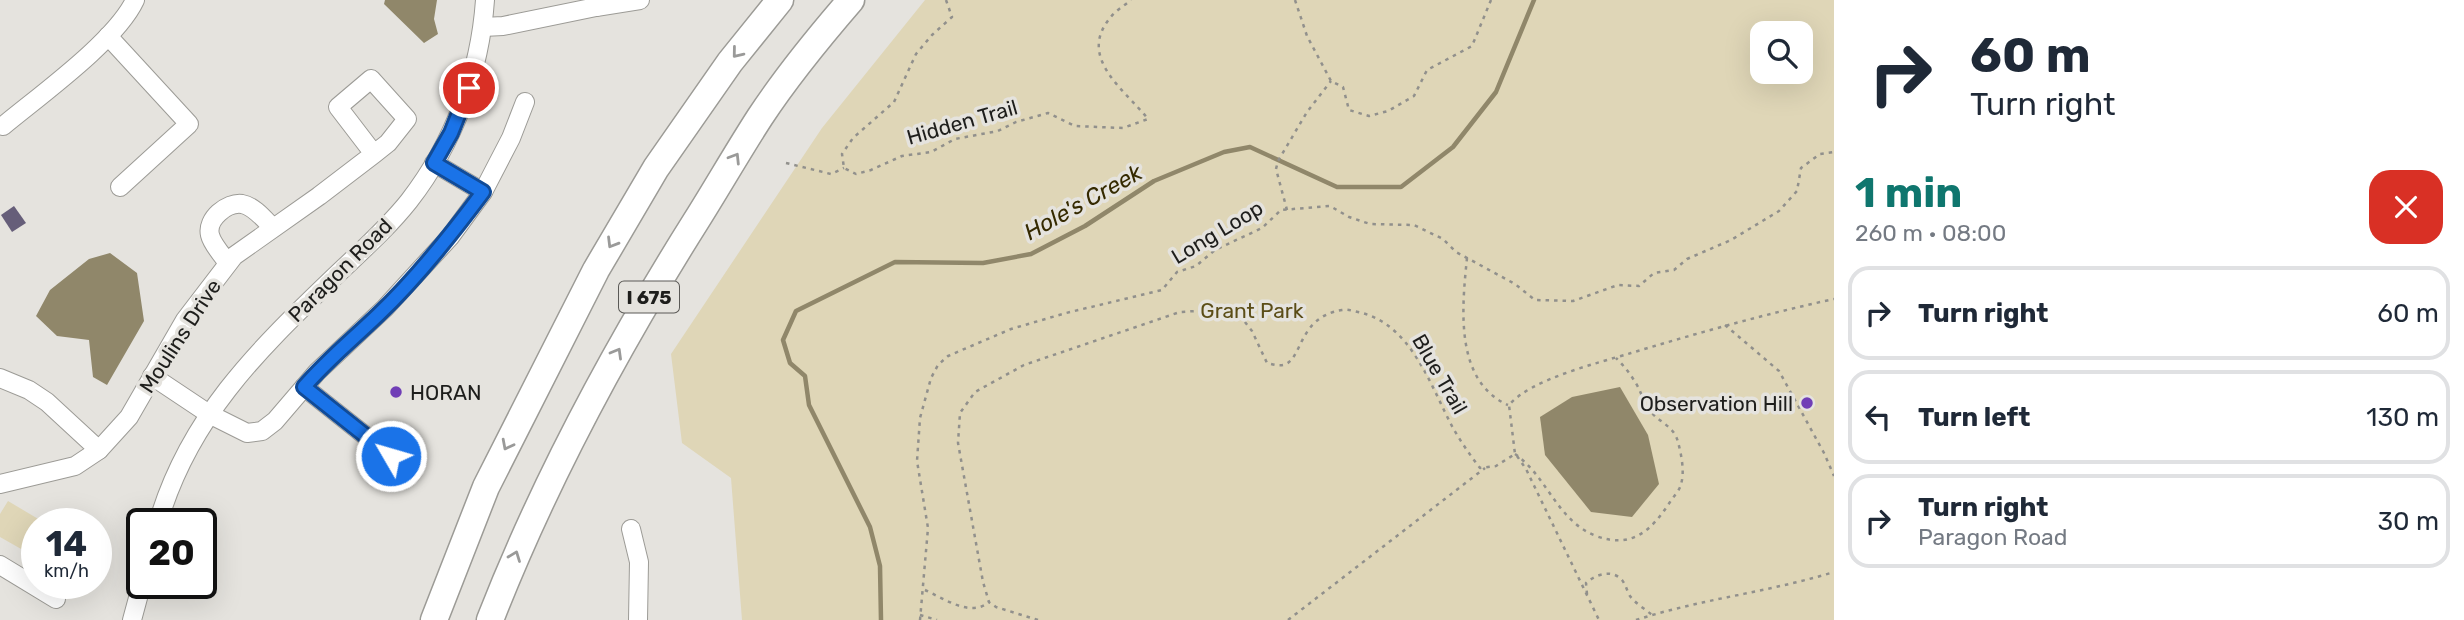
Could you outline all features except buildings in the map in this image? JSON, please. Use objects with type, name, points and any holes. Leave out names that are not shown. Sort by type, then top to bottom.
[{"type":"highway","name":"I 675","points":[[434,620],[486,487],[596,270],[656,168],[730,62],[780,0]]},
{"type":"highway","name":"I 675","points":[[490,620],[519,547],[560,459],[656,284],[761,115],[820,36],[851,0]]},
{"type":"street","points":[[3,126],[108,36],[135,0]]},
{"type":"street","name":"Paragon Road","points":[[164,508],[175,477],[209,414],[250,360],[379,234],[408,202],[434,163],[462,109],[483,26],[485,0]]},
{"type":"street","points":[[483,26],[503,26],[596,4],[640,0]]},
{"type":"street","points":[[108,36],[189,124],[120,187]]},
{"type":"street","points":[[152,376],[209,414],[247,433],[262,431],[275,422],[317,372],[394,299],[450,237],[483,192],[511,138],[525,102]]},
{"type":"street","name":"Moulins Drive","points":[[0,484],[75,466],[99,450],[129,417],[184,320],[233,256],[381,148]]},
{"type":"street","points":[[434,163],[483,192]]},
{"type":"street","points":[[228,263],[210,236],[209,226],[213,218],[224,209],[234,204],[244,204],[273,228]]},
{"type":"street","points":[[0,378],[29,390],[47,402],[99,450]]},
{"type":"street","points":[[304,387],[391,456]]},
{"type":"street","points":[[631,529],[639,562],[638,620]]},
{"type":"street","points":[[0,565],[21,578]]},
{"type":"street","points":[[132,620],[138,599]]},
{"type":"path","name":"Hidden Trail","points":[[946,0],[952,18],[932,35],[916,54],[894,102],[853,138],[842,154],[844,168],[856,174],[871,170],[902,156],[931,152],[955,139],[998,131],[1016,122],[1048,113],[1075,126],[1123,128],[1148,119],[1103,66],[1098,40],[1108,20],[1131,0]]},
{"type":"path","points":[[1295,0],[1307,36],[1331,81],[1343,87],[1349,110],[1369,116],[1388,111],[1414,96],[1427,70],[1472,46],[1492,0]]},
{"type":"path","points":[[1287,210],[1276,169],[1278,161],[1307,112],[1331,81]]},
{"type":"path","name":"Long Loop","points":[[920,618],[928,528],[917,461],[920,418],[931,378],[938,365],[948,356],[1010,330],[1066,313],[1163,290],[1177,272],[1196,266],[1215,250],[1262,228],[1281,210],[1329,206],[1370,224],[1414,225],[1443,239],[1456,252],[1515,284],[1535,300],[1573,302],[1618,285],[1639,286],[1654,273],[1674,270],[1687,260],[1731,240],[1779,211],[1797,191],[1801,168],[1820,154],[1834,152]]},
{"type":"path","points":[[786,163],[831,174],[844,168]]},
{"type":"path","points":[[1467,258],[1462,308],[1468,357],[1484,389],[1509,405]]},
{"type":"path","points":[[1599,620],[1526,469],[1515,454],[1509,405],[1518,394],[1576,370],[1726,325],[1834,299]]},
{"type":"path","name":"Blue Trail","points":[[989,602],[958,443],[960,413],[975,392],[1024,365],[1180,312],[1228,309],[1241,317],[1252,331],[1268,363],[1282,366],[1291,361],[1307,329],[1323,316],[1345,309],[1375,316],[1394,329],[1413,353],[1464,446],[1480,468],[1485,468]]},
{"type":"path","points":[[1726,325],[1779,371],[1834,476]]},
{"type":"path","points":[[1515,454],[1530,465],[1553,500],[1579,529],[1615,542],[1624,542],[1643,533],[1658,520],[1681,484],[1682,464],[1678,442],[1671,427],[1648,410],[1639,388],[1616,358]]},
{"type":"path","points":[[1288,620],[1485,468],[1496,466],[1515,454]]},
{"type":"path","points":[[1636,620],[1690,604],[1794,584],[1834,572]]},
{"type":"path","points":[[1588,598],[1586,583],[1605,573],[1612,573],[1621,579],[1630,597],[1652,615]]},
{"type":"path","points":[[924,589],[970,609],[984,607],[989,602],[996,607],[1038,620]]},
{"type":"path","points":[[920,618],[937,620]]},
{"type":"green space","name":"Grant Park","points":[[925,0],[1834,0],[1834,620],[742,620],[731,478],[682,443],[671,354],[822,128]]},
{"type":"green space","points":[[8,501],[21,509],[21,549],[0,537],[0,514]]},
{"type":"shaded area","points":[[385,0],[437,0],[434,19],[438,34],[424,43],[384,4]]},
{"type":"shaded area","points":[[110,253],[137,273],[144,321],[107,385],[93,377],[89,340],[57,336],[36,316],[50,290],[89,259]]},
{"type":"shaded area","points":[[1620,387],[1648,435],[1659,484],[1632,517],[1591,512],[1545,455],[1540,417],[1572,397]]},
{"type":"waterway","name":"Hole's Creek","points":[[881,620],[880,566],[870,527],[809,405],[805,376],[790,363],[783,340],[796,311],[895,262],[983,263],[1031,254],[1085,226],[1154,181],[1224,152],[1250,147],[1337,187],[1401,187],[1453,147],[1496,92],[1534,0]]},
{"type":"place","name":"HORAN","points":[[396,392]]},
{"type":"place","name":"Observation Hill","points":[[1807,403]]},
{"type":"route","points":[[391,456],[304,387],[385,308],[450,237],[483,192],[434,163],[451,133],[469,88]]}]
